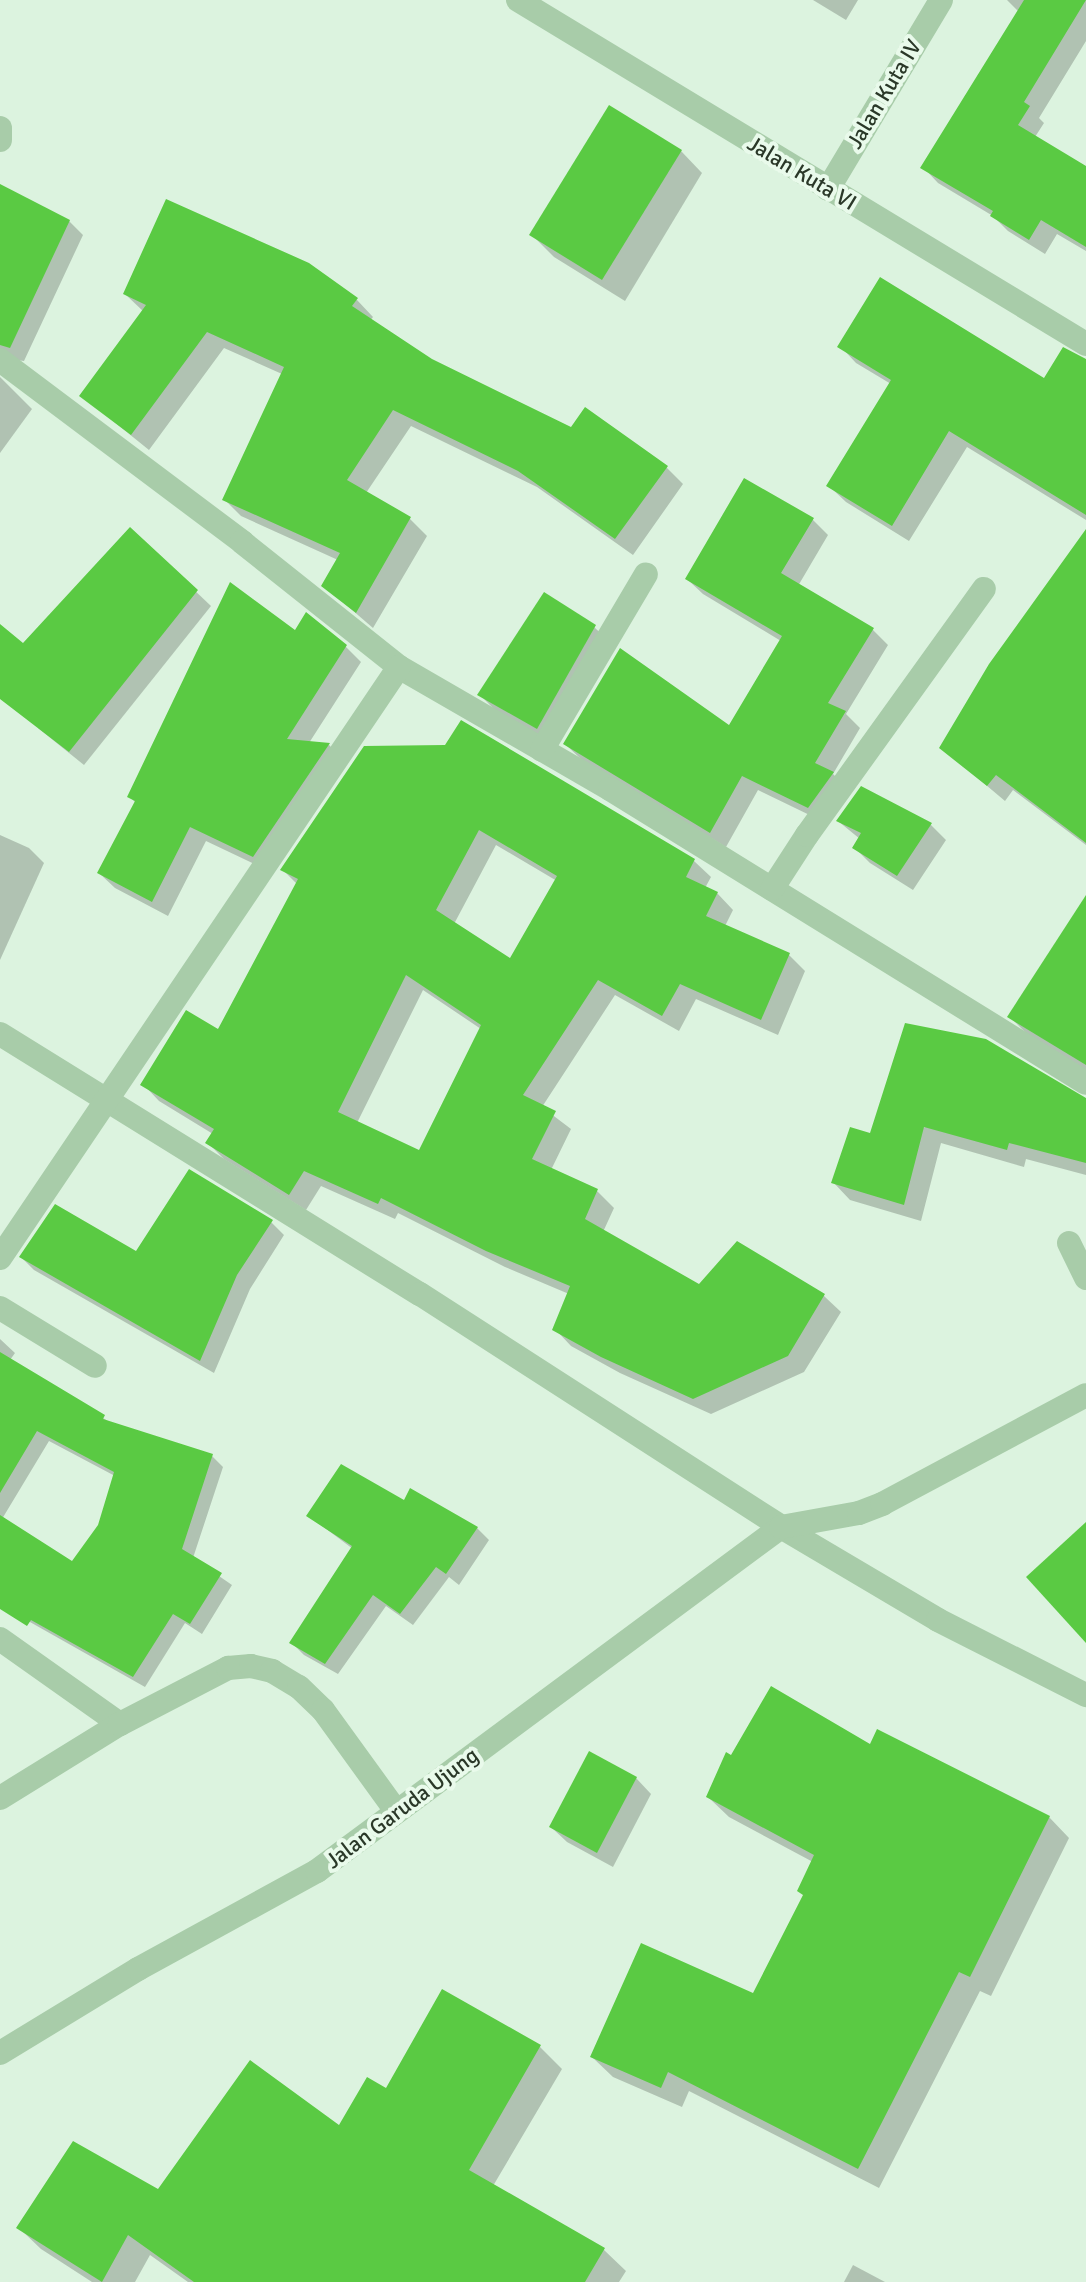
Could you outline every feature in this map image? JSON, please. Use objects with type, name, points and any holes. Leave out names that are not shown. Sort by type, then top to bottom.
[{"type":"street","name":"Jalan Kuta VI","points":[[518,0],[1086,344]]},
{"type":"street","name":"Jalan Kuta IV","points":[[828,189],[941,0]]},
{"type":"street","points":[[0,128],[0,140]]},
{"type":"street","points":[[0,360],[242,542],[399,667],[772,889],[1086,1083]]},
{"type":"street","points":[[542,750],[646,574]]},
{"type":"street","points":[[772,889],[807,835],[984,589]]},
{"type":"street","points":[[0,1258],[103,1100],[399,667]]},
{"type":"street","points":[[0,1034],[420,1294],[781,1527],[938,1620],[1086,1695]]},
{"type":"street","points":[[1069,1243],[1086,1278]]},
{"type":"street","points":[[0,1308],[95,1366]]},
{"type":"street","points":[[781,1527],[859,1513],[882,1504],[1086,1395]]},
{"type":"street","name":"Jalan Garuda Ujung","points":[[0,2053],[138,1969],[317,1871],[781,1527]]},
{"type":"street","points":[[0,1639],[120,1724]]},
{"type":"street","points":[[0,1798],[120,1724],[228,1668],[251,1666],[272,1671],[299,1687],[323,1710],[396,1811]]},
{"type":"building","points":[[1024,0],[1086,0],[1024,102],[1030,106],[1018,125],[1086,166],[1086,247],[1041,220],[1029,240],[990,216],[993,211],[920,168]]},
{"type":"building","points":[[609,105],[682,150],[602,280],[529,235]]},
{"type":"building","points":[[0,184],[70,220],[10,348],[0,345]]},
{"type":"building","points":[[166,199],[309,263],[358,298],[352,306],[432,359],[571,427],[585,407],[668,466],[615,539],[518,471],[393,410],[347,480],[411,517],[356,613],[321,586],[340,553],[222,500],[284,367],[207,332],[131,435],[79,396],[146,305],[123,294]]},
{"type":"building","points":[[880,277],[1044,378],[1063,347],[1086,359],[1086,515],[949,431],[892,526],[826,486],[891,380],[837,347]]},
{"type":"building","points":[[744,478],[814,518],[781,573],[874,628],[828,703],[846,711],[815,763],[834,772],[808,808],[742,776],[710,833],[563,744],[620,648],[729,725],[782,636],[685,579]]},
{"type":"building","points":[[130,527],[198,590],[69,752],[0,699],[0,624],[23,643]]},
{"type":"building","points":[[1086,529],[1086,843],[996,775],[987,786],[939,748],[989,664]]},
{"type":"building","points":[[230,582],[295,630],[306,612],[347,645],[287,739],[330,743],[253,857],[190,827],[152,902],[97,873],[135,801],[127,797]]},
{"type":"building","points":[[544,592],[596,625],[537,729],[477,695]]},
{"type":"building","points":[[461,720],[695,859],[686,877],[718,892],[706,916],[790,953],[761,1020],[680,984],[662,1016],[598,980],[523,1095],[556,1111],[532,1159],[598,1189],[585,1219],[699,1284],[737,1241],[825,1294],[788,1356],[693,1399],[601,1357],[552,1330],[570,1286],[486,1251],[381,1198],[378,1204],[304,1171],[289,1195],[205,1143],[214,1129],[140,1085],[186,1010],[218,1029],[298,879],[280,870],[364,746],[445,745]],"holes":[[[479,830],[557,876],[510,958],[436,910]],[[406,975],[481,1025],[419,1150],[338,1112]]]},
{"type":"building","points":[[861,786],[932,823],[897,876],[852,848],[861,833],[836,821]]},
{"type":"building","points":[[1086,895],[1086,1065],[1007,1017]]},
{"type":"building","points":[[905,1023],[986,1039],[1086,1098],[1086,1163],[1009,1143],[1007,1150],[924,1127],[904,1205],[831,1183],[850,1127],[870,1133]]},
{"type":"building","points":[[189,1169],[273,1220],[237,1275],[200,1361],[19,1257],[55,1204],[136,1251]]},
{"type":"building","points":[[0,1352],[105,1415],[103,1419],[213,1454],[182,1549],[222,1573],[190,1624],[173,1614],[133,1677],[31,1620],[27,1626],[0,1609],[0,1515],[72,1561],[98,1525],[114,1472],[37,1431],[0,1493]]},
{"type":"building","points":[[341,1464],[404,1500],[410,1488],[478,1527],[446,1574],[436,1567],[400,1614],[373,1595],[325,1664],[289,1643],[352,1546],[306,1516]]},
{"type":"building","points":[[1086,1522],[1086,1643],[1026,1577]]},
{"type":"building","points":[[771,1686],[870,1744],[877,1729],[1050,1816],[970,1977],[959,1972],[858,2169],[668,2072],[661,2088],[590,2057],[641,1943],[753,1993],[803,1895],[797,1891],[814,1855],[706,1797],[726,1752],[731,1755]]},
{"type":"building","points":[[589,1751],[637,1777],[597,1853],[549,1827]]},
{"type":"building","points":[[442,1989],[541,2045],[469,2170],[605,2248],[585,2282],[194,2282],[128,2235],[102,2282],[16,2228],[73,2141],[158,2189],[250,2060],[339,2125],[367,2077],[386,2088]]}]
